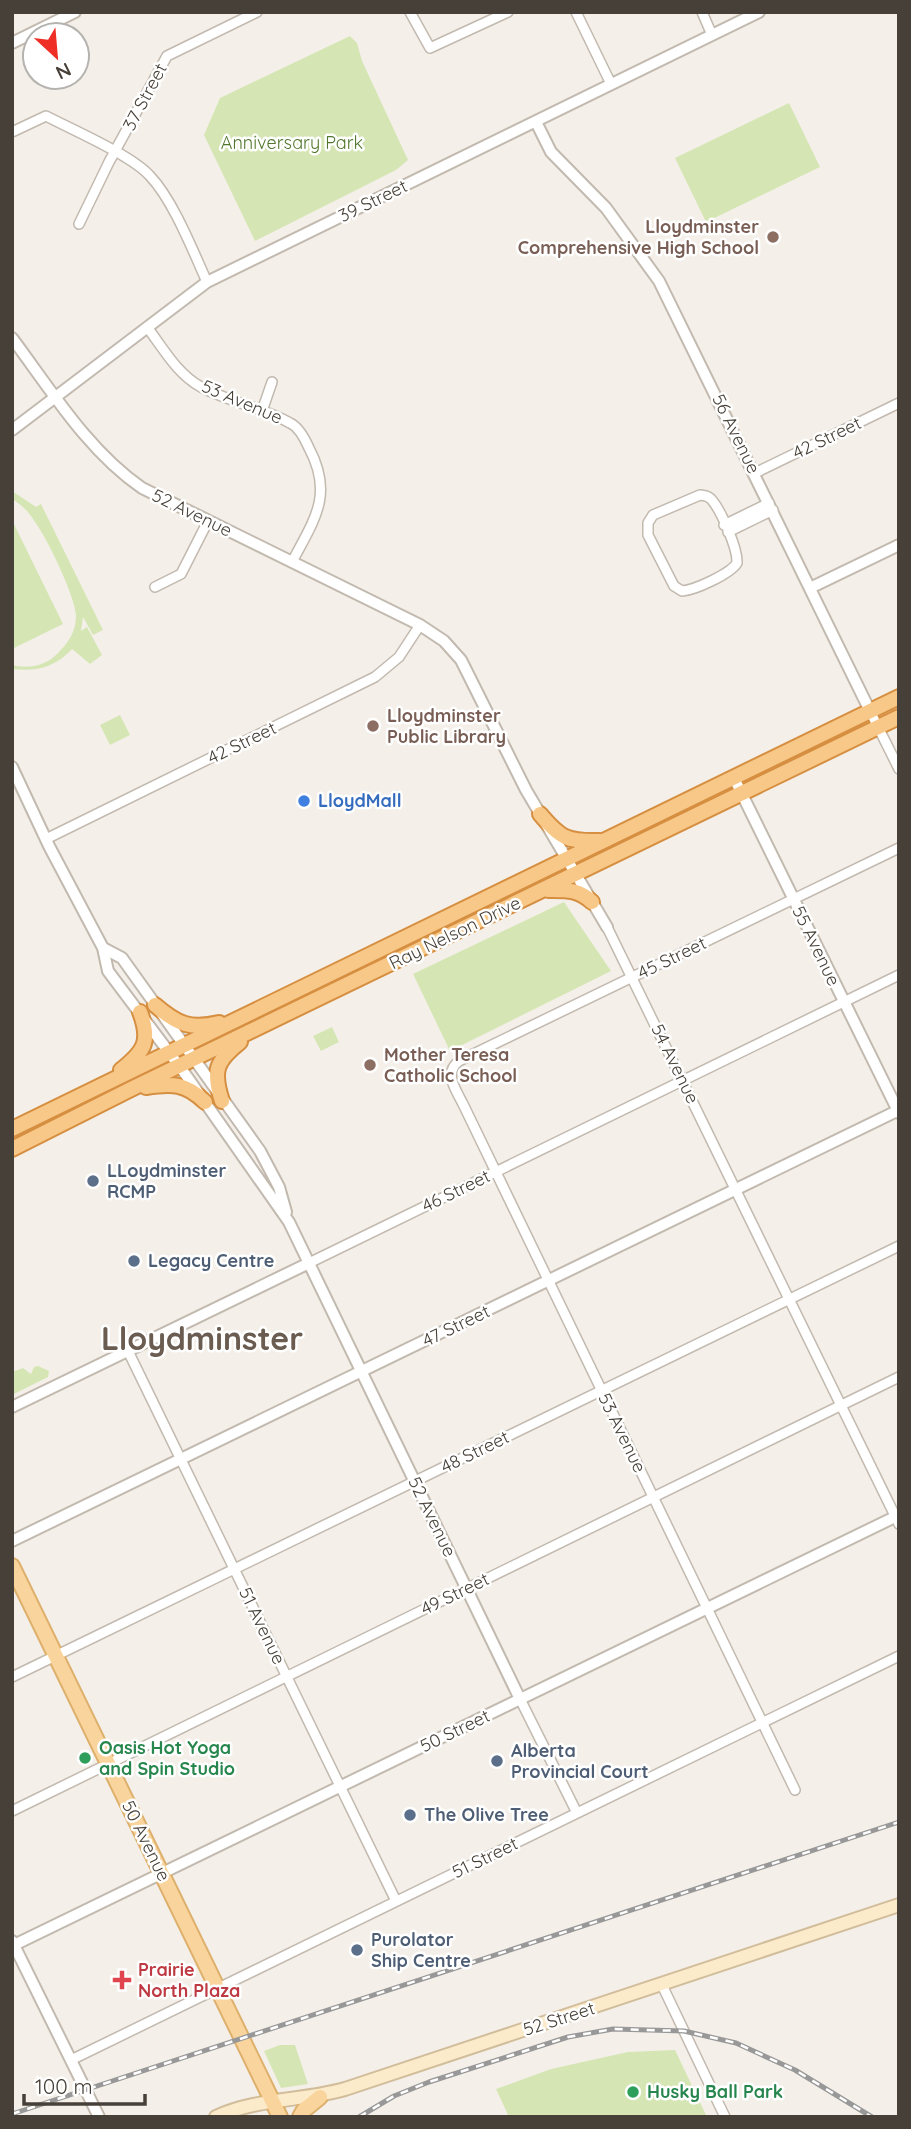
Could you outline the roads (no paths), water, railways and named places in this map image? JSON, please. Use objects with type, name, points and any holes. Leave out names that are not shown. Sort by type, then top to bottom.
[{"type":"highway","name":"Ray Nelson Drive","points":[[12,1129],[899,697]]},
{"type":"highway","name":"Ray Nelson Drive","points":[[12,1150],[131,1089],[899,716]]},
{"type":"highway","points":[[540,814],[554,831],[567,840],[604,841]]},
{"type":"highway","points":[[543,891],[581,892],[592,902]]},
{"type":"highway","points":[[291,993],[303,981],[305,975]]},
{"type":"highway","points":[[155,1005],[170,1019],[189,1026],[207,1026],[241,1017]]},
{"type":"highway","points":[[104,1084],[129,1064],[145,1044],[147,1033],[140,1012]]},
{"type":"highway","points":[[222,1101],[217,1087],[218,1065],[258,1028]]},
{"type":"highway","points":[[131,1089],[167,1084],[186,1087],[194,1090],[205,1102]]},
{"type":"main road","name":"50 Avenue","points":[[12,1566],[280,2117]]},
{"type":"main road","name":"52 Street","points":[[216,2117],[240,2108],[320,2096],[899,1905]]},
{"type":"main road","points":[[300,2117],[304,2109],[320,2096]]},
{"type":"street","points":[[12,43],[75,12]]},
{"type":"street","name":"37 Street","points":[[79,224],[167,56],[257,12]]},
{"type":"street","points":[[410,12],[430,48],[508,12]]},
{"type":"street","points":[[576,12],[611,84]]},
{"type":"street","points":[[702,12],[712,35]]},
{"type":"street","name":"39 Street","points":[[12,430],[207,282],[759,12]]},
{"type":"street","points":[[12,132],[46,116],[115,152],[148,173],[160,188],[207,282]]},
{"type":"street","name":"56 Avenue","points":[[536,122],[551,152],[606,208],[659,281],[899,769]]},
{"type":"street","name":"53 Avenue","points":[[147,327],[184,375],[200,386],[292,424],[305,439],[322,477],[321,497],[317,512],[292,562]]},
{"type":"street","name":"52 Avenue","points":[[12,338],[99,451],[117,470],[142,488],[420,625]]},
{"type":"street","points":[[262,411],[272,382]]},
{"type":"street","name":"42 Street","points":[[755,474],[899,404]]},
{"type":"street","points":[[700,495],[711,499],[726,529],[737,558],[735,567],[694,588],[682,591],[674,586],[647,528],[653,515],[700,495]]},
{"type":"street","points":[[726,529],[771,507]]},
{"type":"street","points":[[155,587],[181,574],[208,521]]},
{"type":"street","points":[[810,588],[899,545]]},
{"type":"street","name":"42 Street","points":[[46,839],[375,677],[399,657],[420,625]]},
{"type":"street","name":"54 Avenue","points":[[420,625],[444,641],[461,660],[540,814],[607,927],[898,1519]]},
{"type":"street","name":"52 Avenue","points":[[12,767],[103,948],[108,971],[170,1052],[289,1222],[577,1812]]},
{"type":"street","name":"55 Avenue","points":[[734,778],[898,1111]]},
{"type":"street","name":"45 Street","points":[[450,1074],[459,1061],[899,848]]},
{"type":"street","name":"52 Avenue","points":[[103,948],[122,958],[267,1164],[279,1187],[289,1222]]},
{"type":"street","name":"46 Street","points":[[12,1407],[899,975]]},
{"type":"street","name":"53 Avenue","points":[[450,1074],[795,1790]]},
{"type":"street","name":"47 Street","points":[[12,1541],[898,1111]]},
{"type":"street","name":"48 Street","points":[[12,1677],[899,1245]]},
{"type":"street","name":"51 Avenue","points":[[128,1351],[396,1901]]},
{"type":"street","name":"49 Street","points":[[12,1811],[899,1377]]},
{"type":"street","name":"50 Street","points":[[13,1944],[898,1519]]},
{"type":"street","name":"51 Street","points":[[71,2060],[899,1656]]},
{"type":"street","points":[[13,1944],[99,2117]]},
{"type":"street","points":[[662,1985],[725,2117]]},
{"type":"railway","points":[[12,2114],[899,1822]]},
{"type":"railway","points":[[359,2117],[394,2096],[429,2082],[568,2037],[613,2029],[684,2031],[736,2043],[795,2070],[872,2117]]},
{"type":"place","name":"Lloydminster Comprehensive High School","points":[[773,237]]},
{"type":"place","name":"Lloydminster Public Library","points":[[373,726]]},
{"type":"place","name":"LloydMall","points":[[304,801]]},
{"type":"place","name":"Mother Teresa Catholic School","points":[[370,1065]]},
{"type":"place","name":"LLoydminster RCMP","points":[[93,1181]]},
{"type":"place","name":"Legacy Centre","points":[[134,1261]]},
{"type":"place","name":"Oasis Hot Yoga and Spin Studio","points":[[85,1758]]},
{"type":"place","name":"Alberta Provincial Court","points":[[497,1761]]},
{"type":"place","name":"The Olive Tree","points":[[410,1815]]},
{"type":"place","name":"Purolator Ship Centre","points":[[357,1950]]},
{"type":"place","name":"Prairie North Plaza","points":[[122,1980]]},
{"type":"place","name":"Husky Ball Park","points":[[633,2092]]},
{"type":"district","name":"Lloydminster","points":[[202,1339]]},
{"type":"park label","name":"Anniversary Park","points":[[292,143]]}]
